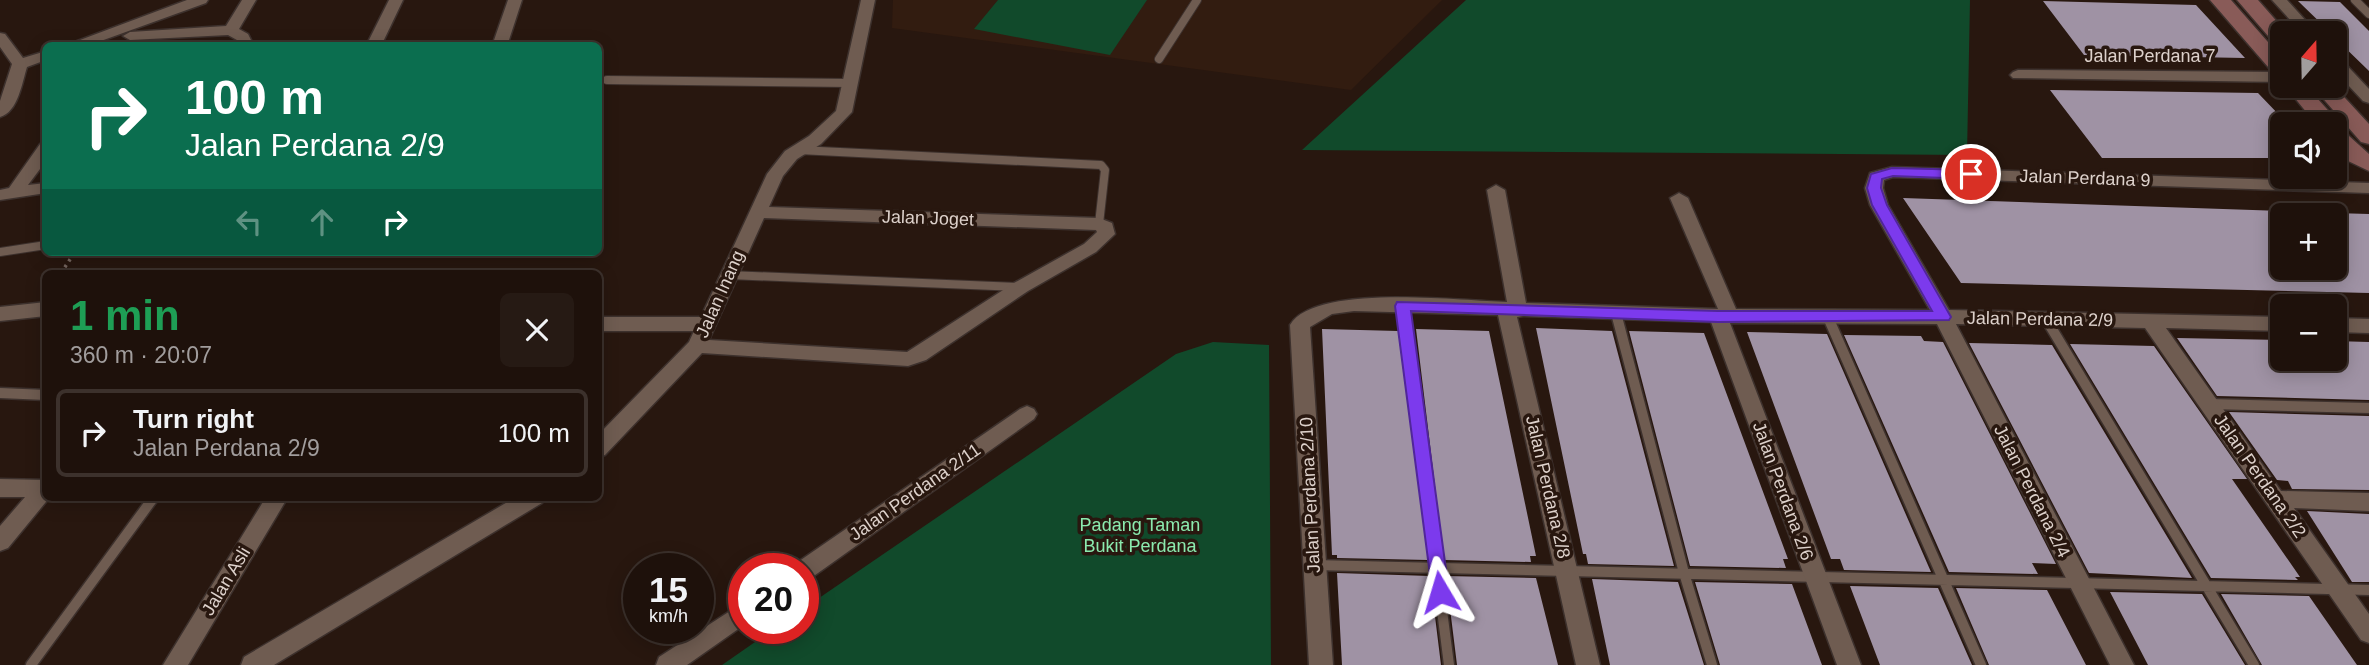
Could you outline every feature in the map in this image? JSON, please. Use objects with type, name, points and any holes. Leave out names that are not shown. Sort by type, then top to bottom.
[{"type":"street","points":[[123,37],[201,0]]},
{"type":"street","points":[[231,30],[250,0]]},
{"type":"street","points":[[375,42],[397,0]]},
{"type":"street","points":[[500,42],[514,0]]},
{"type":"street","name":"Jalan Inang","points":[[602,445],[697,346],[775,174],[795,153],[815,140],[844,112],[868,0]]},
{"type":"street","points":[[2220,0],[2270,57]]},
{"type":"street","points":[[2247,0],[2270,26]]},
{"type":"street","points":[[2279,0],[2298,21]]},
{"type":"street","points":[[94,42],[123,37],[231,30],[243,37],[245,42]]},
{"type":"street","points":[[0,37],[20,64]]},
{"type":"street","points":[[20,64],[42,56]]},
{"type":"street","points":[[0,112],[9,100],[20,64]]},
{"type":"street","points":[[2347,74],[2369,98]]},
{"type":"street","name":"Jalan Perdana 7","points":[[2018,75],[2270,77]]},
{"type":"street","points":[[2305,98],[2318,112]]},
{"type":"street","points":[[2333,98],[2369,137]]},
{"type":"street","points":[[2347,147],[2369,164]]},
{"type":"street","points":[[7,194],[42,153]]},
{"type":"street","name":"Jalan Perdana 9","points":[[1943,317],[1880,205],[1874,188],[1876,177],[1892,172],[2369,188]]},
{"type":"street","points":[[7,194],[42,189]]},
{"type":"street","name":"Jalan Perdana 2/8","points":[[1496,190],[1512,311],[1588,665]]},
{"type":"street","name":"Jalan Perdana 2/6","points":[[1679,198],[1849,665]]},
{"type":"street","name":"Jalan Joget","points":[[757,212],[1099,224]]},
{"type":"street","points":[[697,346],[908,359],[919,355],[1021,287],[1090,248],[1106,234],[1106,227],[1099,224]]},
{"type":"street","name":"Jalan Perdana 2/9","points":[[1300,325],[1316,312],[1332,306],[2270,324]]},
{"type":"street","points":[[0,314],[42,309]]},
{"type":"street","name":"Jalan Perdana 2/4","points":[[1943,317],[2122,665]]},
{"type":"street","name":"Jalan Perdana 2/2","points":[[2150,320],[2369,633]]},
{"type":"street","points":[[602,324],[706,324]]},
{"type":"street","name":"Jalan Perdana 2/10","points":[[1300,325],[1321,665]]},
{"type":"street","points":[[2347,325],[2369,326]]},
{"type":"street","name":"Jalan Perdana 2/11","points":[[819,560],[1027,414]]},
{"type":"street","points":[[0,488],[42,489]]},
{"type":"street","points":[[0,542],[42,493]]},
{"type":"street","points":[[2275,499],[2369,502]]},
{"type":"street","name":"Jalan Asli","points":[[175,665],[275,501]]},
{"type":"street","points":[[253,665],[527,501]]},
{"type":"street","points":[[668,665],[728,623]]},
{"type":"lane","points":[[1159,59],[1196,0]]},
{"type":"lane","points":[[2355,0],[2369,14]]},
{"type":"lane","points":[[607,80],[850,83]]},
{"type":"lane","points":[[795,153],[1101,164],[1105,170],[1099,224]]},
{"type":"lane","points":[[0,252],[42,246]]},
{"type":"lane","points":[[729,275],[1021,287]]},
{"type":"lane","points":[[1403,306],[1449,665]]},
{"type":"lane","points":[[1616,313],[1684,573],[1712,665]]},
{"type":"lane","points":[[1827,315],[1980,665]]},
{"type":"lane","points":[[2046,319],[2254,665]]},
{"type":"lane","points":[[0,393],[42,395]]},
{"type":"lane","points":[[2209,404],[2369,408]]},
{"type":"lane","points":[[31,665],[151,501]]},
{"type":"lane","points":[[1314,565],[2369,590]]},
{"type":"shaded area","points":[[893,0],[1442,0],[1351,90],[892,28]]},
{"type":"green space","points":[[998,0],[1147,0],[1110,55],[974,29]]},
{"type":"green space","points":[[1466,0],[1970,0],[1967,155],[1302,150]]},
{"type":"green space","name":"Padang Taman Bukit Perdana","points":[[1213,342],[1269,345],[1271,665],[722,665],[752,644],[819,644],[819,598],[1176,354]]},
{"type":"building","points":[[2043,1],[2196,5],[2245,58],[2084,55]]},
{"type":"building","points":[[2298,1],[2340,2],[2369,31],[2369,71],[2347,50],[2347,21],[2319,21]]},
{"type":"building","points":[[2050,90],[2258,93],[2276,112],[2270,112],[2270,158],[2102,158]]},
{"type":"building","points":[[1903,198],[2270,211],[2270,280],[2347,280],[2347,213],[2369,214],[2369,293],[1961,283]]},
{"type":"building","points":[[1536,328],[1612,331],[1674,566],[1588,564],[1586,554],[1583,554]]},
{"type":"building","points":[[1322,329],[1398,331],[1428,560],[1337,558],[1337,555],[1332,555]]},
{"type":"building","points":[[1416,329],[1489,331],[1536,556],[1530,556],[1531,562],[1444,560]]},
{"type":"building","points":[[1629,331],[1704,333],[1788,559],[1783,559],[1786,568],[1690,566]]},
{"type":"building","points":[[1747,332],[1827,334],[1931,572],[1844,570],[1840,559],[1831,559]]},
{"type":"building","points":[[1844,335],[1921,336],[1924,341],[1943,342],[2056,564],[2032,563],[2038,574],[1949,572]]},
{"type":"building","points":[[2177,338],[2270,340],[2270,371],[2347,371],[2347,341],[2369,342],[2369,400],[2217,396]]},
{"type":"building","points":[[1969,343],[2052,345],[2192,578],[2089,573]]},
{"type":"building","points":[[2070,344],[2154,346],[2247,479],[2232,479],[2300,577],[2295,577],[2298,580],[2211,578]]},
{"type":"building","points":[[2229,412],[2369,416],[2369,490],[2292,489],[2288,481],[2277,480]]},
{"type":"building","points":[[2307,511],[2369,514],[2369,582],[2352,582]]},
{"type":"building","points":[[1337,573],[1430,576],[1441,665],[1342,665]]},
{"type":"building","points":[[1446,576],[1536,578],[1558,665],[1457,665]]},
{"type":"building","points":[[1592,579],[1678,582],[1704,665],[1610,665]]},
{"type":"building","points":[[1695,582],[1792,584],[1822,665],[1720,665]]},
{"type":"building","points":[[1850,586],[1938,588],[1972,665],[1880,665]]},
{"type":"building","points":[[1956,588],[2047,590],[2086,665],[1989,665]]},
{"type":"building","points":[[2110,592],[2202,594],[2245,665],[2148,665]]},
{"type":"building","points":[[2221,594],[2309,596],[2357,665],[2262,665]]},
{"type":"route","points":[[1440,592],[1403,306],[1718,316],[1943,317],[1880,205],[1874,188],[1876,177],[1892,172],[1971,174]]}]
